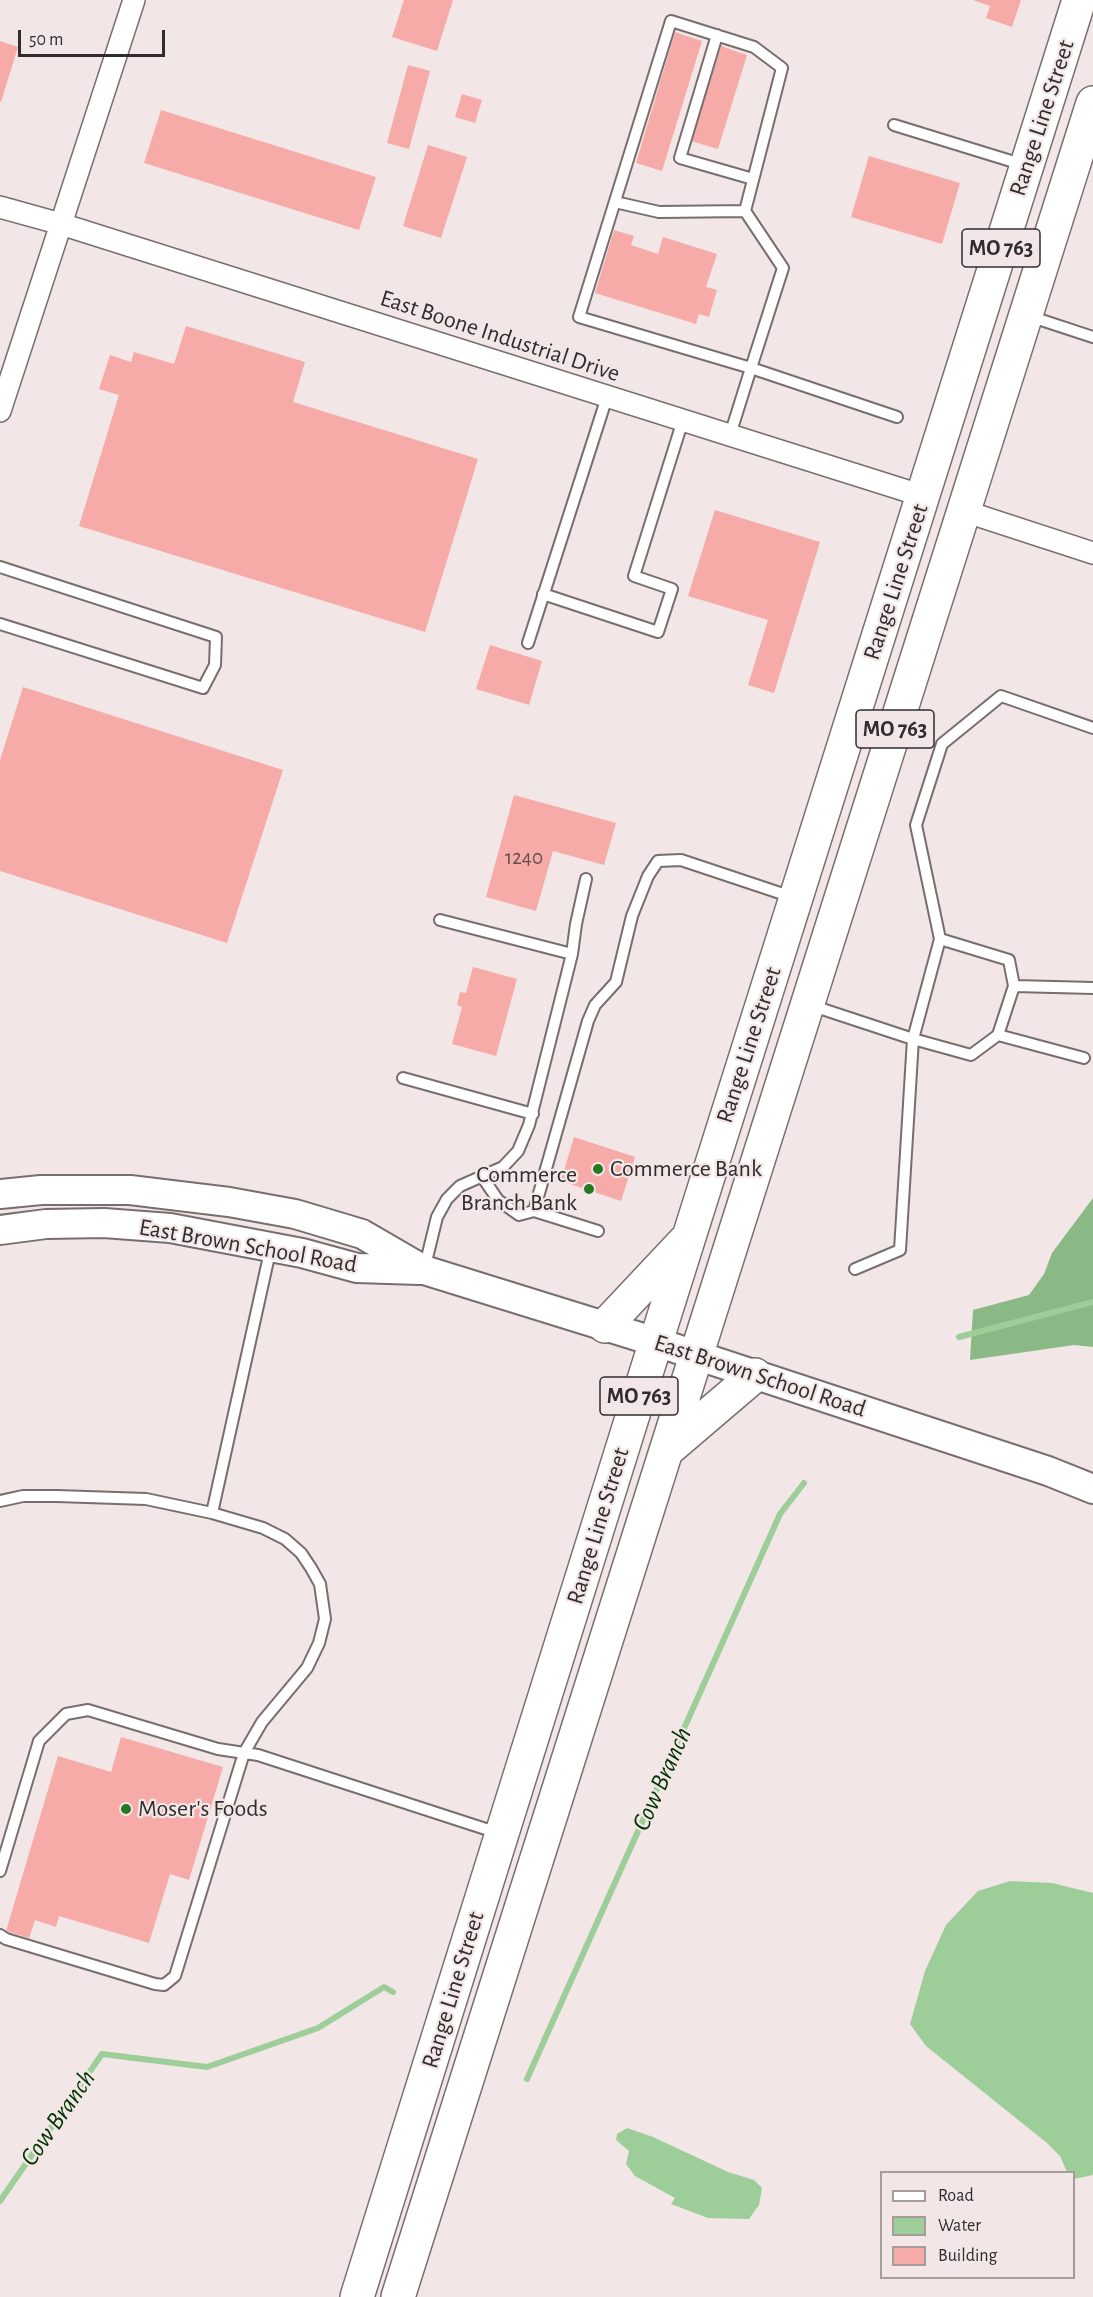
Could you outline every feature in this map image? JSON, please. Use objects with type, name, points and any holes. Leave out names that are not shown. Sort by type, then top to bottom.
[{"type":"main road","name":"Range Line Street","points":[[357,2297],[1079,0]]},
{"type":"main road","name":"Range Line Street","points":[[398,2297],[1093,103]]},
{"type":"main road","points":[[962,370],[960,445],[956,475],[957,494],[964,511]]},
{"type":"main road","points":[[907,691],[922,577],[933,521],[930,504],[922,496]]},
{"type":"main road","name":"East Brown School Road","points":[[0,1194],[41,1190],[130,1190],[295,1214],[362,1234],[424,1270],[656,1342],[1048,1471],[1093,1489]]},
{"type":"main road","name":"East Brown School Road","points":[[0,1230],[46,1224],[104,1223],[170,1228],[271,1246],[357,1268],[424,1270]]},
{"type":"main road","points":[[605,1326],[689,1236]]},
{"type":"main road","points":[[666,1451],[755,1375]]},
{"type":"main road","points":[[501,1834],[509,1835],[515,1842],[516,1851],[504,1961]]},
{"type":"street","points":[[0,411],[134,0]]},
{"type":"street","name":"East Boone Industrial Drive","points":[[0,207],[62,224],[922,496]]},
{"type":"street","points":[[964,511],[1093,553]]},
{"type":"lane","points":[[730,435],[751,368],[783,268],[745,212],[782,68],[754,46],[670,21],[579,316],[751,368],[897,417]]},
{"type":"lane","points":[[717,35],[680,158],[753,179]]},
{"type":"lane","points":[[894,125],[1027,165]]},
{"type":"lane","points":[[615,202],[659,212],[745,212]]},
{"type":"lane","points":[[1026,315],[1093,337]]},
{"type":"lane","points":[[528,643],[608,397]]},
{"type":"lane","points":[[543,594],[658,632],[672,589],[634,576],[682,420]]},
{"type":"lane","points":[[0,567],[216,637],[214,665],[203,688],[0,624]]},
{"type":"lane","points":[[855,1269],[900,1250],[913,1038],[940,939],[916,825],[942,744],[1001,696],[1093,728]]},
{"type":"lane","points":[[534,1211],[588,1020],[595,1005],[616,982],[632,916],[648,876],[658,861],[681,860],[796,898]]},
{"type":"lane","points":[[424,1270],[437,1217],[447,1199],[460,1186],[483,1178],[503,1167],[518,1151],[532,1114],[572,954],[586,879]]},
{"type":"lane","points":[[440,920],[572,954]]},
{"type":"lane","points":[[807,1004],[972,1055],[998,1035],[1014,986],[1009,960],[940,939]]},
{"type":"lane","points":[[1014,986],[1093,988]]},
{"type":"lane","points":[[998,1035],[1084,1059]]},
{"type":"lane","points":[[403,1078],[532,1114]]},
{"type":"lane","points":[[483,1178],[498,1200],[519,1215],[534,1211],[598,1231]]},
{"type":"lane","points":[[212,1513],[271,1246]]},
{"type":"lane","points":[[0,1501],[23,1496],[96,1496],[146,1500],[212,1513],[262,1528],[285,1539],[312,1568],[320,1584],[325,1619],[319,1642],[307,1668],[262,1722],[244,1753],[175,1976],[164,1985],[155,1984],[24,1945],[0,1935]]},
{"type":"lane","points":[[0,1871],[39,1741],[66,1714],[88,1710],[218,1749],[258,1755],[501,1834]]},
{"type":"shaded area","points":[[1093,1198],[1093,1347],[1074,1345],[970,1360],[973,1310],[1029,1295],[1044,1274],[1052,1253]]},
{"type":"water","points":[[1010,1881],[1052,1883],[1093,1893],[1093,2175],[1075,2179],[1075,2171],[1067,2171],[1060,2156],[1047,2143],[926,2046],[910,2024],[925,1971],[946,1925],[978,1891]]},
{"type":"water","points":[[627,2128],[653,2137],[728,2172],[754,2180],[762,2188],[759,2205],[749,2219],[708,2218],[671,2204],[675,2198],[635,2176],[626,2164],[629,2151],[616,2140],[617,2134]]},
{"type":"building","points":[[404,0],[453,0],[437,51],[392,37]]},
{"type":"building","points":[[973,0],[1021,0],[1012,27],[986,18],[990,6]]},
{"type":"building","points":[[675,32],[702,41],[662,171],[636,163]]},
{"type":"building","points":[[0,41],[18,47],[1,102],[0,101]]},
{"type":"building","points":[[721,46],[747,55],[718,149],[691,141]]},
{"type":"building","points":[[408,65],[430,71],[409,149],[387,143]]},
{"type":"building","points":[[462,94],[482,100],[475,123],[455,117]]},
{"type":"building","points":[[161,110],[376,177],[359,230],[144,163]]},
{"type":"building","points":[[428,145],[467,157],[441,238],[403,226]]},
{"type":"building","points":[[869,156],[960,183],[942,244],[851,217]]},
{"type":"building","points":[[614,230],[634,236],[631,245],[658,254],[663,237],[717,254],[706,287],[717,290],[709,317],[699,314],[696,324],[595,293]]},
{"type":"building","points":[[186,326],[305,362],[293,402],[478,459],[425,632],[79,526],[119,395],[99,389],[110,355],[131,362],[134,352],[174,364]]},
{"type":"building","points":[[715,510],[820,542],[774,693],[748,685],[768,620],[688,596]]},
{"type":"building","points":[[490,645],[542,661],[529,705],[476,689]]},
{"type":"building","points":[[23,687],[283,770],[227,943],[0,871],[0,760]]},
{"type":"building","points":[[514,795],[616,823],[604,865],[553,851],[536,911],[486,897]]},
{"type":"building","points":[[473,967],[517,979],[496,1056],[452,1044],[462,1007],[457,1005],[460,992],[466,993]]},
{"type":"building","name":"Commerce Bank","points":[[574,1137],[635,1157],[621,1201],[561,1181]]},
{"type":"building","name":"Moser's Foods","points":[[121,1737],[223,1767],[189,1880],[170,1874],[149,1943],[59,1916],[56,1927],[35,1920],[29,1938],[6,1931],[58,1756],[111,1772]]},
{"type":"waterway","name":"Cow Branch","points":[[959,1337],[1093,1302]]},
{"type":"waterway","name":"Cow Branch","points":[[527,2079],[780,1514],[804,1483]]},
{"type":"waterway","name":"Cow Branch","points":[[0,2201],[102,2054],[207,2067],[318,2028],[384,1987],[393,1992]]},
{"type":"place","name":"Commerce Bank","points":[[598,1169]]},
{"type":"place","name":"Commerce Branch Bank","points":[[589,1189]]},
{"type":"place","name":"Moser's Foods","points":[[126,1809]]}]
